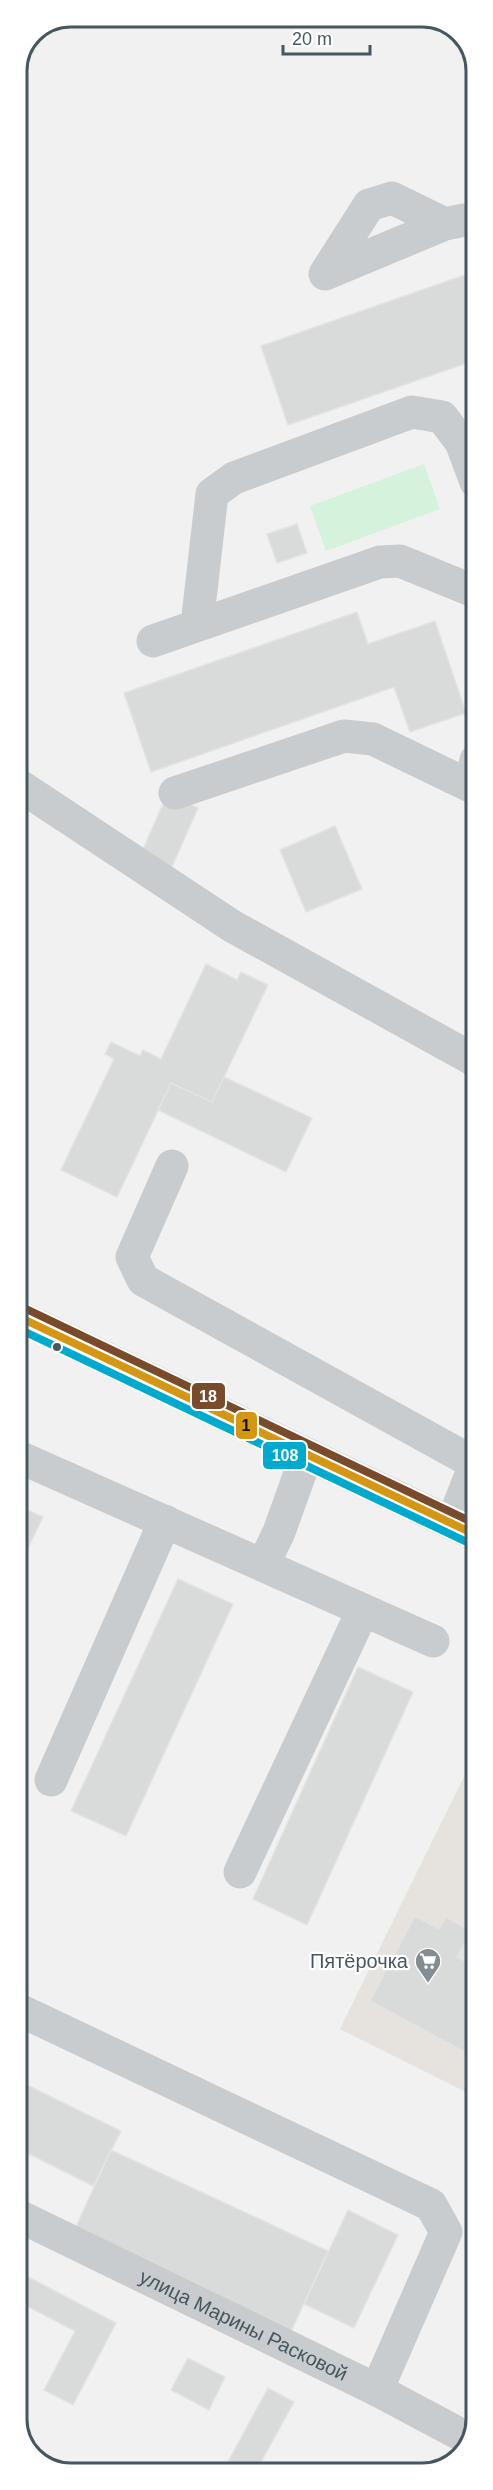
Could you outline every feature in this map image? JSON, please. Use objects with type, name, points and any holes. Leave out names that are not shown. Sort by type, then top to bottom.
[{"type":"main road","points":[[27,1321],[464,1529]]},
{"type":"street","points":[[197,626],[212,494],[234,478],[412,412],[442,417],[466,437]]},
{"type":"street","points":[[153,641],[380,562],[400,561],[466,588]]},
{"type":"street","points":[[175,793],[344,736],[373,739],[466,779]]},
{"type":"street","points":[[27,791],[232,926],[466,1055]]},
{"type":"street","points":[[172,1167],[132,1257],[143,1280],[466,1458]]},
{"type":"street","points":[[263,1566],[279,1532],[306,1454]]},
{"type":"street","points":[[27,1460],[433,1641]]},
{"type":"street","points":[[51,1780],[165,1521]]},
{"type":"street","points":[[240,1872],[363,1610]]},
{"type":"street","points":[[27,2014],[431,2205],[446,2232],[377,2390]]},
{"type":"street","name":"улица Марины Расковой","points":[[27,2221],[377,2390],[463,2436]]},
{"type":"shaded area","points":[[466,1772],[466,2092],[340,2029]]},
{"type":"green space","points":[[424,464],[440,509],[326,551],[310,506]]},
{"type":"building","points":[[466,274],[466,363],[288,425],[261,346]]},
{"type":"building","points":[[297,524],[307,553],[277,563],[267,534]]},
{"type":"building","points":[[357,612],[368,644],[435,621],[466,713],[410,732],[394,687],[151,772],[124,693]]},
{"type":"building","points":[[167,795],[198,808],[171,869],[140,856]]},
{"type":"building","points":[[335,826],[362,889],[306,912],[280,850]]},
{"type":"building","points":[[206,964],[237,980],[241,972],[268,985],[212,1102],[171,1083],[117,1197],[61,1170],[114,1059],[105,1054],[111,1042],[140,1056],[143,1050],[161,1059]]},
{"type":"building","points":[[224,1077],[312,1118],[286,1172],[158,1110],[171,1083],[212,1102]]},
{"type":"building","points":[[27,1510],[43,1517],[27,1550]]},
{"type":"building","points":[[178,1579],[233,1604],[126,1836],[71,1811]]},
{"type":"building","points":[[358,1667],[413,1692],[307,1925],[253,1899]]},
{"type":"building","name":"Пятёрочка","points":[[415,1916],[439,1929],[446,1917],[466,1928],[466,1940],[457,1957],[466,1962],[466,2053],[370,2001]]},
{"type":"building","points":[[27,2085],[121,2131],[93,2186],[27,2153]]},
{"type":"building","points":[[111,2150],[328,2251],[288,2338],[71,2238]]},
{"type":"building","points":[[348,2210],[398,2235],[354,2328],[304,2304]]},
{"type":"building","points":[[27,2276],[116,2323],[73,2405],[44,2390],[75,2331],[27,2306]]},
{"type":"building","points":[[188,2358],[225,2377],[209,2410],[171,2390]]},
{"type":"building","points":[[268,2388],[294,2402],[260,2463],[227,2463]]},
{"type":"transit line","name":"18","points":[[27,1309],[466,1519]]},
{"type":"transit line","name":"1","points":[[27,1321],[466,1530]]},
{"type":"transit line","name":"108","points":[[27,1333],[466,1542]]},
{"type":"place","name":"Пятёрочка","points":[[428,1984]]}]
